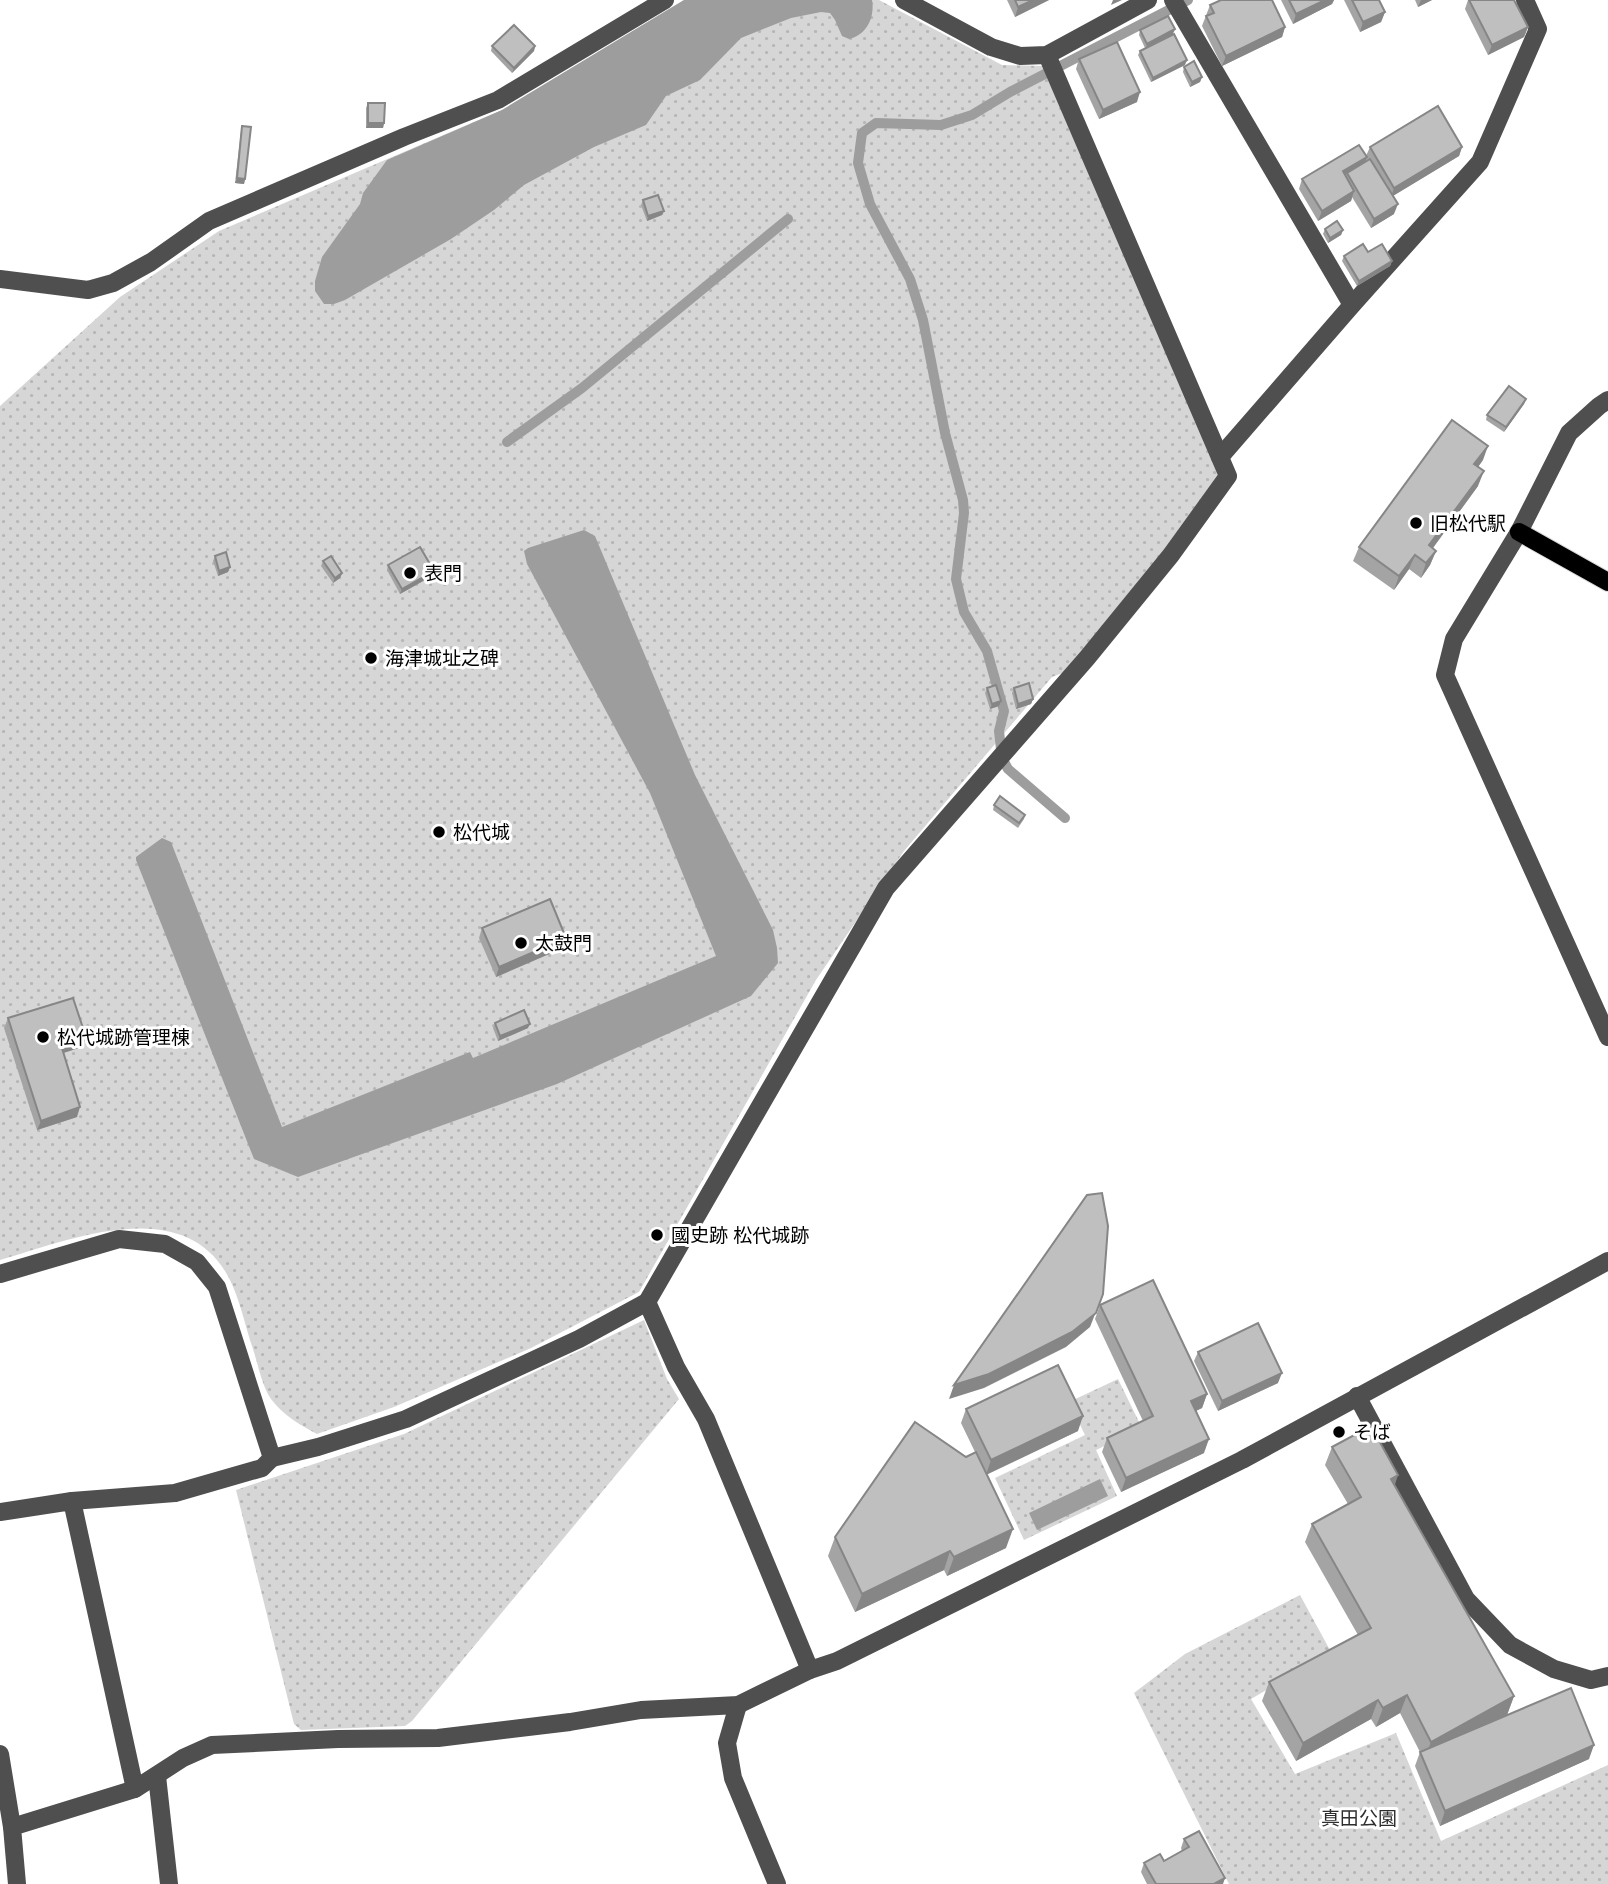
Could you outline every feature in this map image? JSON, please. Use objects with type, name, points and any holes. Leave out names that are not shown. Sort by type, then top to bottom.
[{"type":"main road","points":[[1518,531],[1608,582]]},
{"type":"street","points":[[0,279],[88,290],[113,283],[151,262],[209,221],[404,137],[499,100],[665,0]]},
{"type":"street","points":[[904,0],[991,47],[1020,56],[1047,55],[1148,0]]},
{"type":"street","points":[[1173,0],[1352,305]]},
{"type":"street","points":[[1220,457],[1480,162],[1538,29],[1525,0]]},
{"type":"street","points":[[0,1512],[72,1501],[175,1493],[262,1468],[272,1458],[318,1447],[406,1419],[579,1339],[647,1302],[886,888],[1087,658],[1171,555],[1228,476],[1047,55]]},
{"type":"street","points":[[1608,400],[1569,433],[1518,531],[1454,639],[1446,675],[1608,1037]]},
{"type":"street","points":[[0,1274],[119,1239],[165,1244],[197,1262],[217,1287],[272,1458]]},
{"type":"street","points":[[12,1827],[135,1789],[183,1758],[212,1745],[438,1738],[570,1722],[641,1710],[738,1705],[810,1670],[837,1661],[1242,1460],[1607,1263]]},
{"type":"street","points":[[647,1302],[676,1367],[706,1419],[810,1670]]},
{"type":"street","points":[[1357,1396],[1465,1600],[1510,1645],[1521,1651],[1555,1669],[1591,1680],[1608,1676]]},
{"type":"street","points":[[72,1501],[135,1789]]},
{"type":"street","points":[[738,1705],[727,1743],[733,1778],[777,1884]]},
{"type":"street","points":[[0,1754],[12,1827],[17,1884]]},
{"type":"street","points":[[157,1776],[169,1884]]},
{"type":"green space","points":[[684,0],[879,0],[1002,65],[1043,66],[1220,481],[1065,672],[1052,677],[904,851],[816,980],[639,1292],[531,1348],[394,1407],[317,1434],[286,1415],[271,1399],[229,1278],[209,1252],[184,1236],[155,1229],[124,1229],[59,1242],[0,1260],[0,406],[120,297],[219,231],[502,110]]},
{"type":"green space","points":[[644,1320],[667,1379],[679,1399],[412,1721],[405,1726],[301,1730],[294,1724],[236,1490],[404,1434]]},
{"type":"green space","points":[[1118,1379],[1142,1428],[1096,1450],[1117,1496],[1024,1540],[995,1478],[1085,1435],[1069,1402]]},
{"type":"green space","name":"真田公園","points":[[1300,1595],[1331,1652],[1251,1699],[1295,1774],[1396,1733],[1441,1841],[1608,1765],[1608,1884],[1229,1884],[1134,1693],[1185,1654]]},
{"type":"shaded area","points":[[684,0],[872,0],[873,6],[871,19],[865,29],[861,34],[849,39],[842,36],[830,13],[821,12],[791,18],[741,38],[700,80],[666,96],[646,125],[594,147],[524,185],[494,210],[451,239],[345,300],[324,304],[315,291],[322,257],[387,160],[502,110]]},
{"type":"shaded area","points":[[584,530],[595,536],[695,775],[773,930],[778,963],[751,996],[557,1084],[298,1177],[254,1159],[136,860],[136,857],[162,838],[171,842],[282,1127],[470,1052],[473,1058],[716,956],[650,793],[527,564],[524,551],[528,548]]},
{"type":"shaded area","points":[[1100,1479],[1108,1496],[1037,1530],[1029,1513]]},
{"type":"building","points":[[1015,0],[1033,0],[1018,7]]},
{"type":"building","points":[[1221,0],[1272,0],[1285,27],[1226,56],[1206,16],[1214,13],[1210,5]]},
{"type":"building","points":[[1289,0],[1325,0],[1296,14]]},
{"type":"building","points":[[1352,0],[1379,0],[1385,12],[1363,22]]},
{"type":"building","points":[[1469,0],[1514,0],[1528,27],[1492,45]]},
{"type":"building","points":[[1168,16],[1175,29],[1147,44],[1140,30]]},
{"type":"building","points":[[514,25],[535,46],[514,68],[492,46]]},
{"type":"building","points":[[1174,34],[1187,60],[1153,78],[1140,51]]},
{"type":"building","points":[[1117,42],[1140,92],[1103,110],[1079,59]]},
{"type":"building","points":[[1194,61],[1202,77],[1192,82],[1184,67]]},
{"type":"building","points":[[368,103],[385,103],[384,123],[368,123]]},
{"type":"building","points":[[1438,106],[1462,147],[1394,188],[1370,147]]},
{"type":"building","points":[[242,126],[251,127],[245,179],[237,178]]},
{"type":"building","points":[[1359,145],[1367,157],[1343,171],[1354,191],[1322,211],[1302,179]]},
{"type":"building","points":[[1370,159],[1398,204],[1374,219],[1347,173]]},
{"type":"building","points":[[658,195],[664,211],[648,216],[643,200]]},
{"type":"building","points":[[1337,221],[1343,230],[1330,238],[1325,229]]},
{"type":"building","points":[[1363,244],[1368,252],[1382,244],[1392,261],[1359,281],[1344,256]]},
{"type":"building","points":[[1509,386],[1526,399],[1506,427],[1487,415]]},
{"type":"building","name":"旧松代駅","points":[[1452,420],[1488,446],[1474,464],[1484,471],[1429,545],[1436,551],[1426,563],[1415,555],[1399,576],[1359,547]]},
{"type":"building","name":"表門","points":[[420,547],[434,571],[402,589],[388,565]]},
{"type":"building","points":[[226,552],[230,567],[219,571],[215,556]]},
{"type":"building","points":[[331,556],[342,573],[335,578],[323,561]]},
{"type":"building","points":[[1029,683],[1033,699],[1018,704],[1014,688]]},
{"type":"building","points":[[996,685],[1001,701],[992,704],[987,688]]},
{"type":"building","points":[[1000,796],[1025,815],[1019,823],[994,805]]},
{"type":"building","name":"太鼓門","points":[[550,899],[566,938],[499,967],[482,928]]},
{"type":"building","points":[[73,998],[86,1037],[61,1045],[80,1107],[41,1121],[8,1018]]},
{"type":"building","points":[[524,1010],[530,1024],[500,1036],[495,1023]]},
{"type":"building","points":[[1102,1193],[1108,1226],[1103,1294],[1096,1313],[1072,1332],[989,1374],[954,1385],[1087,1195]]},
{"type":"building","points":[[1153,1280],[1207,1394],[1191,1401],[1209,1439],[1126,1478],[1107,1438],[1153,1416],[1100,1305]]},
{"type":"building","points":[[1258,1323],[1282,1373],[1222,1401],[1198,1352]]},
{"type":"building","points":[[1058,1365],[1083,1416],[991,1460],[966,1409]]},
{"type":"building","points":[[915,1422],[966,1457],[976,1452],[1013,1529],[954,1557],[950,1551],[862,1594],[835,1537]]},
{"type":"building","points":[[1371,1426],[1398,1475],[1391,1479],[1514,1696],[1431,1742],[1407,1695],[1383,1708],[1378,1700],[1303,1743],[1269,1682],[1371,1628],[1312,1524],[1361,1497],[1332,1447]]},
{"type":"building","points":[[1571,1688],[1594,1745],[1445,1811],[1420,1752]]},
{"type":"building","points":[[1199,1831],[1225,1878],[1214,1884],[1156,1884],[1144,1863],[1160,1854],[1164,1861],[1189,1847],[1184,1839]]},
{"type":"waterway","points":[[1065,818],[1008,769],[1002,758],[999,731],[1004,711],[987,651],[964,612],[956,579],[964,513],[963,500],[945,433],[923,320],[910,279],[870,204],[858,163],[862,133],[876,123],[941,125],[972,115],[1010,92],[1188,0]]},
{"type":"waterway","points":[[507,442],[582,388],[788,219]]},
{"type":"place","name":"旧松代駅","points":[[1416,523]]},
{"type":"place","name":"表門","points":[[410,573]]},
{"type":"place","name":"海津城址之碑","points":[[371,658]]},
{"type":"place","name":"松代城","points":[[439,832]]},
{"type":"place","name":"太鼓門","points":[[521,943]]},
{"type":"place","name":"松代城跡管理棟","points":[[43,1037]]},
{"type":"place","name":"國史跡 松代城跡","points":[[657,1235]]},
{"type":"place","name":"そば","points":[[1339,1432]]}]
